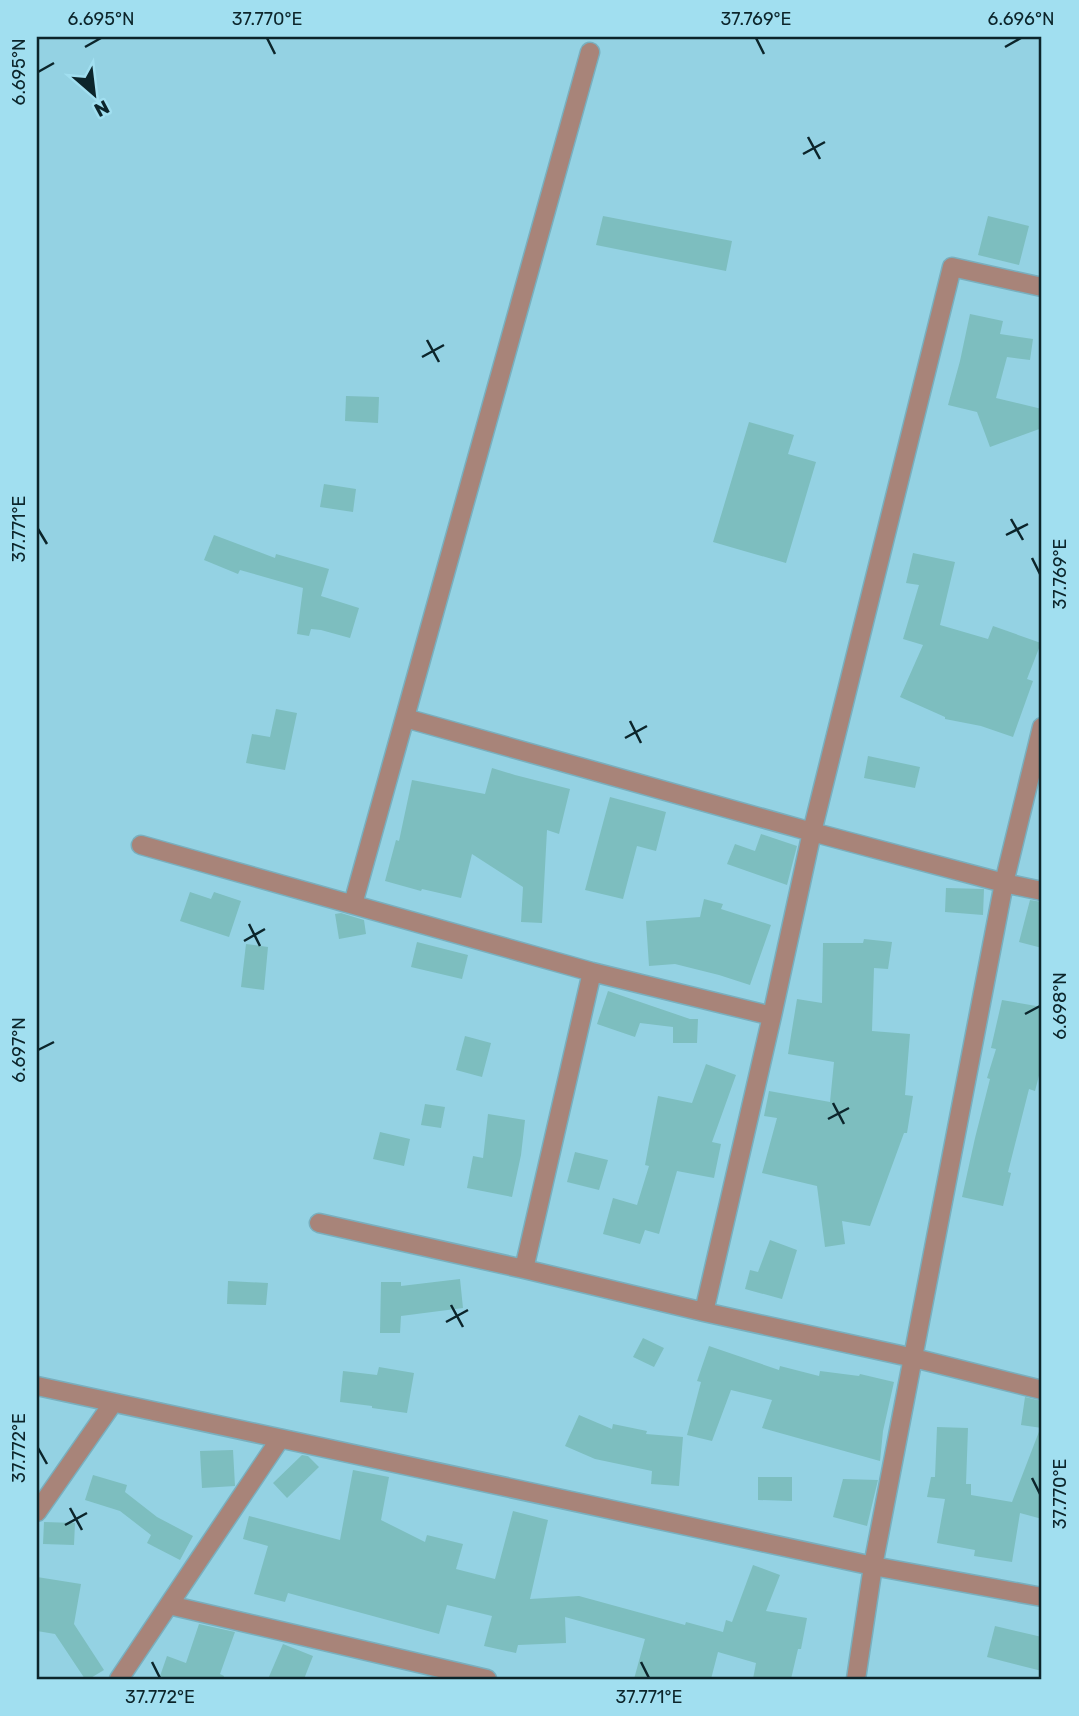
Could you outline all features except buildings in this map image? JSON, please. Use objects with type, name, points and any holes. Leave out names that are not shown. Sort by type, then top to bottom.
[{"type":"street","points":[[353,904],[590,52]]},
{"type":"street","points":[[704,1312],[812,832],[952,267],[1042,287]]},
{"type":"street","points":[[405,718],[812,832],[1042,891]]},
{"type":"street","points":[[856,1679],[873,1566],[1004,883],[1042,727]]},
{"type":"street","points":[[141,845],[593,972],[772,1016]]},
{"type":"street","points":[[524,1269],[593,972]]},
{"type":"street","points":[[319,1223],[704,1312],[914,1357],[1042,1390]]},
{"type":"street","points":[[37,1387],[873,1566],[1042,1597]]},
{"type":"street","points":[[37,1512],[113,1403]]},
{"type":"street","points":[[120,1679],[280,1439]]},
{"type":"street","points":[[169,1605],[487,1679]]}]
